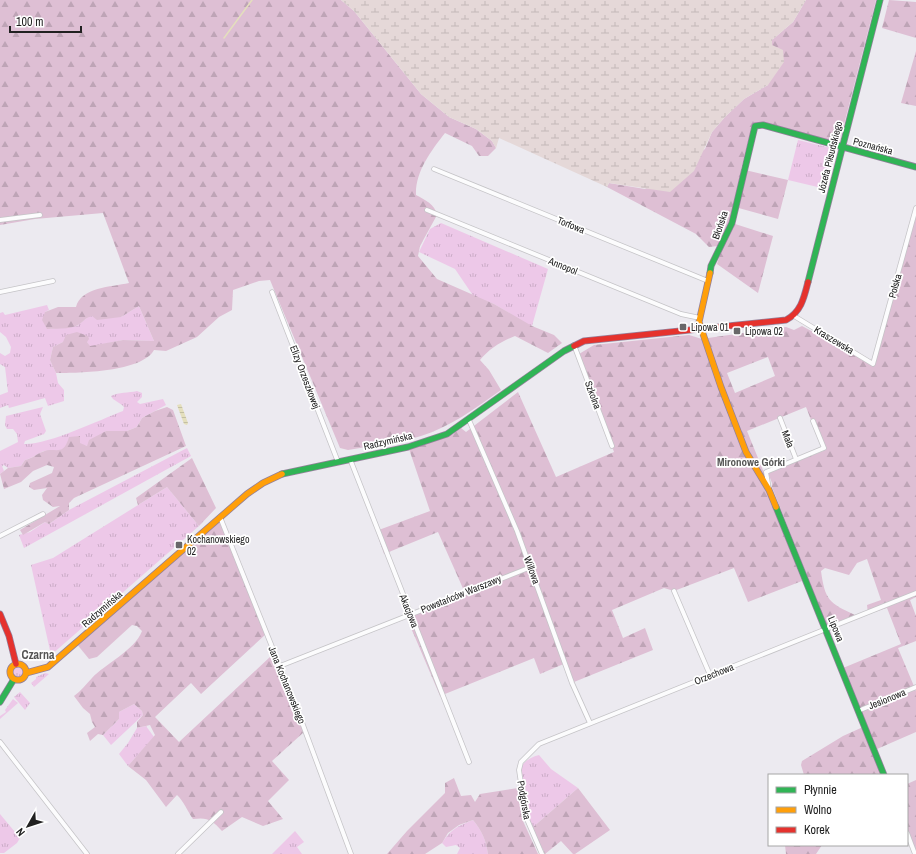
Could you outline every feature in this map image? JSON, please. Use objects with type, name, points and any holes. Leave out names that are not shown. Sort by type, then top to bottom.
[{"type":"street","name":"Józefa Piłsudskiego","points":[[794,316],[802,304],[880,0]]},
{"type":"street","name":"Poznańska","points":[[755,126],[763,125],[916,167]]},
{"type":"street","name":"Błońska","points":[[701,329],[700,318],[711,266],[732,223],[755,126]]},
{"type":"street","name":"Torfowa","points":[[434,169],[708,281]]},
{"type":"street","name":"Polska","points":[[873,364],[916,208]]},
{"type":"street","name":"Annopol","points":[[427,210],[681,314],[700,318]]},
{"type":"street","points":[[0,220],[40,215]]},
{"type":"street","points":[[0,292],[53,281]]},
{"type":"street","name":"Elizy Orzeszkowej","points":[[272,292],[338,462]]},
{"type":"street","name":"Radzymińska","points":[[26,674],[48,667],[220,517],[251,491],[270,479],[432,440],[447,434],[469,420],[574,344],[593,339],[786,320],[794,316]]},
{"type":"street","name":"Kraszewska","points":[[794,316],[873,364]]},
{"type":"street","name":"Lipowa","points":[[701,329],[721,388],[746,452],[769,490],[884,774]]},
{"type":"street","name":"Szkolna","points":[[574,344],[612,446]]},
{"type":"street","name":"Mała","points":[[780,418],[796,459]]},
{"type":"street","name":"Willowa","points":[[469,420],[531,567],[567,670],[590,723]]},
{"type":"street","points":[[796,459],[824,448],[813,421]]},
{"type":"street","name":"Akacjowa","points":[[350,459],[469,762]]},
{"type":"street","name":"Lipowa","points":[[769,490],[766,472],[796,459]]},
{"type":"street","points":[[0,536],[42,514]]},
{"type":"street","name":"Jana Kochanowskiego","points":[[220,517],[280,666],[351,854]]},
{"type":"street","name":"Powstańców Warszawy","points":[[280,666],[531,567]]},
{"type":"street","points":[[674,591],[710,675]]},
{"type":"street","name":"Orzechowa","points":[[520,766],[521,762],[544,741],[916,593]]},
{"type":"street","points":[[0,614],[16,664]]},
{"type":"street","points":[[16,664],[23,666],[26,674],[21,679],[14,679],[10,672],[11,667],[16,664]]},
{"type":"street","points":[[0,702],[14,679]]},
{"type":"street","name":"Jesionowa","points":[[858,711],[916,687]]},
{"type":"street","points":[[0,742],[87,854]]},
{"type":"street","name":"Podgórska","points":[[520,766],[526,817],[542,854]]},
{"type":"street","points":[[178,854],[221,812]]},
{"type":"street","points":[[908,836],[915,854]]},
{"type":"green space","points":[[0,0],[341,0],[354,11],[421,94],[449,117],[476,129],[492,141],[496,148],[488,156],[479,156],[472,146],[445,133],[434,147],[418,178],[416,195],[432,205],[437,215],[420,246],[418,256],[437,279],[494,304],[532,326],[554,335],[562,343],[548,353],[515,336],[505,340],[480,360],[489,370],[501,390],[482,404],[442,428],[421,436],[348,450],[340,448],[270,280],[259,281],[233,290],[232,310],[219,317],[197,337],[166,351],[154,350],[147,357],[137,363],[109,370],[56,373],[50,360],[53,347],[63,342],[66,335],[77,332],[88,336],[89,339],[87,342],[90,346],[123,340],[154,341],[139,306],[121,317],[97,320],[92,316],[78,325],[69,328],[47,329],[42,320],[45,312],[58,307],[76,307],[79,300],[90,292],[106,287],[129,283],[103,213],[35,219],[0,225]]},
{"type":"green space","points":[[341,0],[806,0],[793,22],[772,40],[772,45],[783,50],[784,62],[768,85],[744,99],[725,117],[712,132],[694,171],[670,192],[609,183],[607,187],[499,138],[496,148],[492,141],[476,129],[449,117],[421,94],[354,11]]},
{"type":"green space","points":[[806,0],[876,0],[840,140],[836,143],[761,123],[756,123],[752,127],[741,169],[788,180],[778,219],[735,207],[732,223],[773,236],[758,293],[717,264],[726,234],[718,246],[709,247],[696,234],[607,187],[609,183],[645,189],[705,149],[712,132],[725,117],[744,99],[768,85],[772,40],[793,22]]},
{"type":"green space","points":[[889,0],[916,2],[916,38],[882,28]]},
{"type":"green space","points":[[916,51],[916,106],[901,103]]},
{"type":"green space","points":[[798,140],[835,149],[826,189],[788,180]]},
{"type":"green space","points":[[916,207],[916,597],[910,600],[916,616],[916,641],[898,648],[916,691],[916,732],[877,749],[843,668],[901,644],[887,608],[868,614],[867,605],[881,600],[867,559],[857,563],[849,575],[825,568],[821,571],[824,588],[827,595],[839,607],[855,615],[827,626],[772,487],[768,473],[823,451],[806,407],[747,431],[767,480],[765,482],[741,435],[707,342],[708,338],[786,327],[794,330],[802,326],[873,364]],"holes":[[[768,357],[775,376],[735,393],[727,373]]]},
{"type":"green space","points":[[441,223],[548,269],[532,326],[514,320],[511,314],[494,304],[474,297],[455,269],[419,252],[430,229]]},
{"type":"green space","points":[[47,305],[49,310],[45,312],[47,329],[77,326],[89,316],[121,317],[139,306],[154,341],[123,340],[90,347],[87,342],[63,342],[53,347],[50,360],[56,373],[58,383],[64,390],[64,401],[48,406],[45,398],[9,408],[8,405],[0,408],[0,395],[8,392],[5,367],[0,364],[0,353],[5,356],[10,353],[11,347],[6,337],[0,332],[0,313],[3,312],[5,315]]},
{"type":"green space","points":[[689,335],[702,339],[733,425],[753,469],[768,494],[802,581],[748,602],[734,568],[674,591],[664,588],[612,610],[623,638],[645,628],[653,650],[574,682],[566,663],[540,674],[534,658],[440,696],[406,616],[465,593],[438,532],[384,554],[376,531],[430,511],[409,449],[453,434],[461,428],[466,432],[518,392],[556,477],[614,452],[579,354],[594,345]]},
{"type":"green space","points":[[137,391],[142,393],[142,397],[137,402],[140,404],[163,399],[166,405],[142,418],[137,427],[127,431],[106,431],[87,446],[76,444],[59,451],[44,451],[25,460],[21,466],[8,468],[4,465],[2,466],[4,471],[0,474],[0,451],[18,442],[17,434],[13,429],[7,429],[5,425],[6,416],[43,407],[40,414],[46,431],[44,434],[25,441],[24,444],[46,441],[123,411],[124,407],[111,396],[120,393]]},
{"type":"green space","points":[[167,407],[173,410],[186,446],[74,498],[69,503],[69,510],[49,524],[45,522],[23,535],[20,530],[60,506],[53,507],[43,500],[42,495],[47,488],[34,490],[29,487],[30,483],[52,473],[54,467],[47,465],[33,471],[21,482],[4,489],[0,474],[8,468],[21,466],[25,460],[42,452],[61,449],[67,443],[69,437],[80,436],[80,443],[87,446],[89,440],[106,431],[127,431],[137,427],[142,418]]},
{"type":"green space","points":[[187,448],[191,456],[24,548],[19,535],[30,532],[45,522],[49,524],[69,510]]},
{"type":"green space","points":[[192,458],[216,508],[199,526],[167,487],[138,505],[136,498]]},
{"type":"green space","points":[[167,487],[199,526],[51,655],[31,565],[53,558]]},
{"type":"green space","points":[[221,518],[266,634],[201,694],[191,683],[155,717],[179,742],[271,656],[280,670],[304,732],[272,761],[289,780],[268,801],[283,819],[263,826],[242,817],[222,831],[209,820],[202,818],[193,819],[177,795],[166,807],[146,780],[128,766],[155,735],[150,725],[137,728],[137,722],[143,715],[142,711],[134,704],[119,712],[119,719],[103,735],[98,734],[90,741],[87,733],[95,727],[90,714],[83,708],[74,696],[92,678],[127,651],[142,631],[137,626],[132,625],[97,657],[89,659],[76,643]]},
{"type":"green space","points":[[16,667],[20,667],[23,672],[20,677],[16,677],[13,674],[13,670]]},
{"type":"green space","points":[[45,673],[49,674],[34,687],[31,683],[36,679],[36,677]]},
{"type":"green space","points":[[20,692],[30,703],[25,710],[14,697]]},
{"type":"green space","points":[[13,699],[18,703],[0,719],[0,716],[6,712],[5,710]]},
{"type":"green space","points":[[134,704],[142,711],[143,715],[111,745],[103,735],[119,719],[119,712]]},
{"type":"green space","points":[[146,726],[154,737],[128,766],[119,754],[137,728]]},
{"type":"green space","points":[[863,727],[882,774],[804,774],[801,765],[802,761],[843,736]]},
{"type":"green space","points":[[539,755],[551,769],[578,788],[532,828],[527,820],[519,771],[527,760]]},
{"type":"green space","points":[[454,778],[461,796],[471,795],[475,802],[480,794],[518,788],[523,821],[538,854],[488,854],[483,836],[473,820],[459,825],[448,833],[442,843],[425,854],[387,854],[407,831],[445,793],[445,783]]},
{"type":"green space","points":[[916,780],[916,853],[908,832],[908,784]]},
{"type":"green space","points":[[578,788],[610,830],[575,854],[573,854],[561,841],[545,854],[532,828]]},
{"type":"green space","points":[[0,814],[20,838],[17,843],[4,853],[0,853]]},
{"type":"green space","points":[[473,820],[483,836],[488,854],[457,854],[460,848],[456,845],[446,847],[442,843],[455,828]]},
{"type":"green space","points":[[295,831],[304,842],[297,847],[302,854],[272,854]]},
{"type":"green space","points":[[785,846],[821,846],[816,854],[786,854]]},
{"type":"shaded area","points":[[181,404],[188,423],[187,425],[184,424],[177,405]]},
{"type":"waterway","points":[[224,38],[252,0]]},
{"type":"traffic: fast","points":[[808,282],[880,0]]},
{"type":"traffic: fast","points":[[710,273],[711,266],[732,223],[755,126],[763,125],[916,167]]},
{"type":"traffic: fast","points":[[282,474],[408,447],[447,434],[564,351],[574,346]]},
{"type":"traffic: fast","points":[[776,507],[884,774]]},
{"type":"traffic: fast","points":[[0,702],[14,679]]},
{"type":"traffic: slow","points":[[710,273],[699,322],[721,387],[746,452],[769,490],[776,507]]},
{"type":"traffic: slow","points":[[26,673],[48,667],[247,494],[263,483],[282,474]]},
{"type":"traffic: slow","points":[[18,664],[24,666],[26,672],[24,678],[18,680],[12,678],[10,672],[12,666],[18,664]]},
{"type":"traffic: jam","points":[[574,346],[584,341],[786,320],[795,313],[801,304],[808,282]]},
{"type":"traffic: jam","points":[[0,614],[9,636],[16,664]]},
{"type":"place","name":"Lipowa 01","points":[[683,327]]},
{"type":"place","name":"Lipowa 02","points":[[737,331]]},
{"type":"place","name":"Kochanowskiego 02","points":[[179,545]]},
{"type":"district","name":"Mironowe Górki","points":[[751,462]]},
{"type":"district","name":"Czarna","points":[[38,655]]}]
